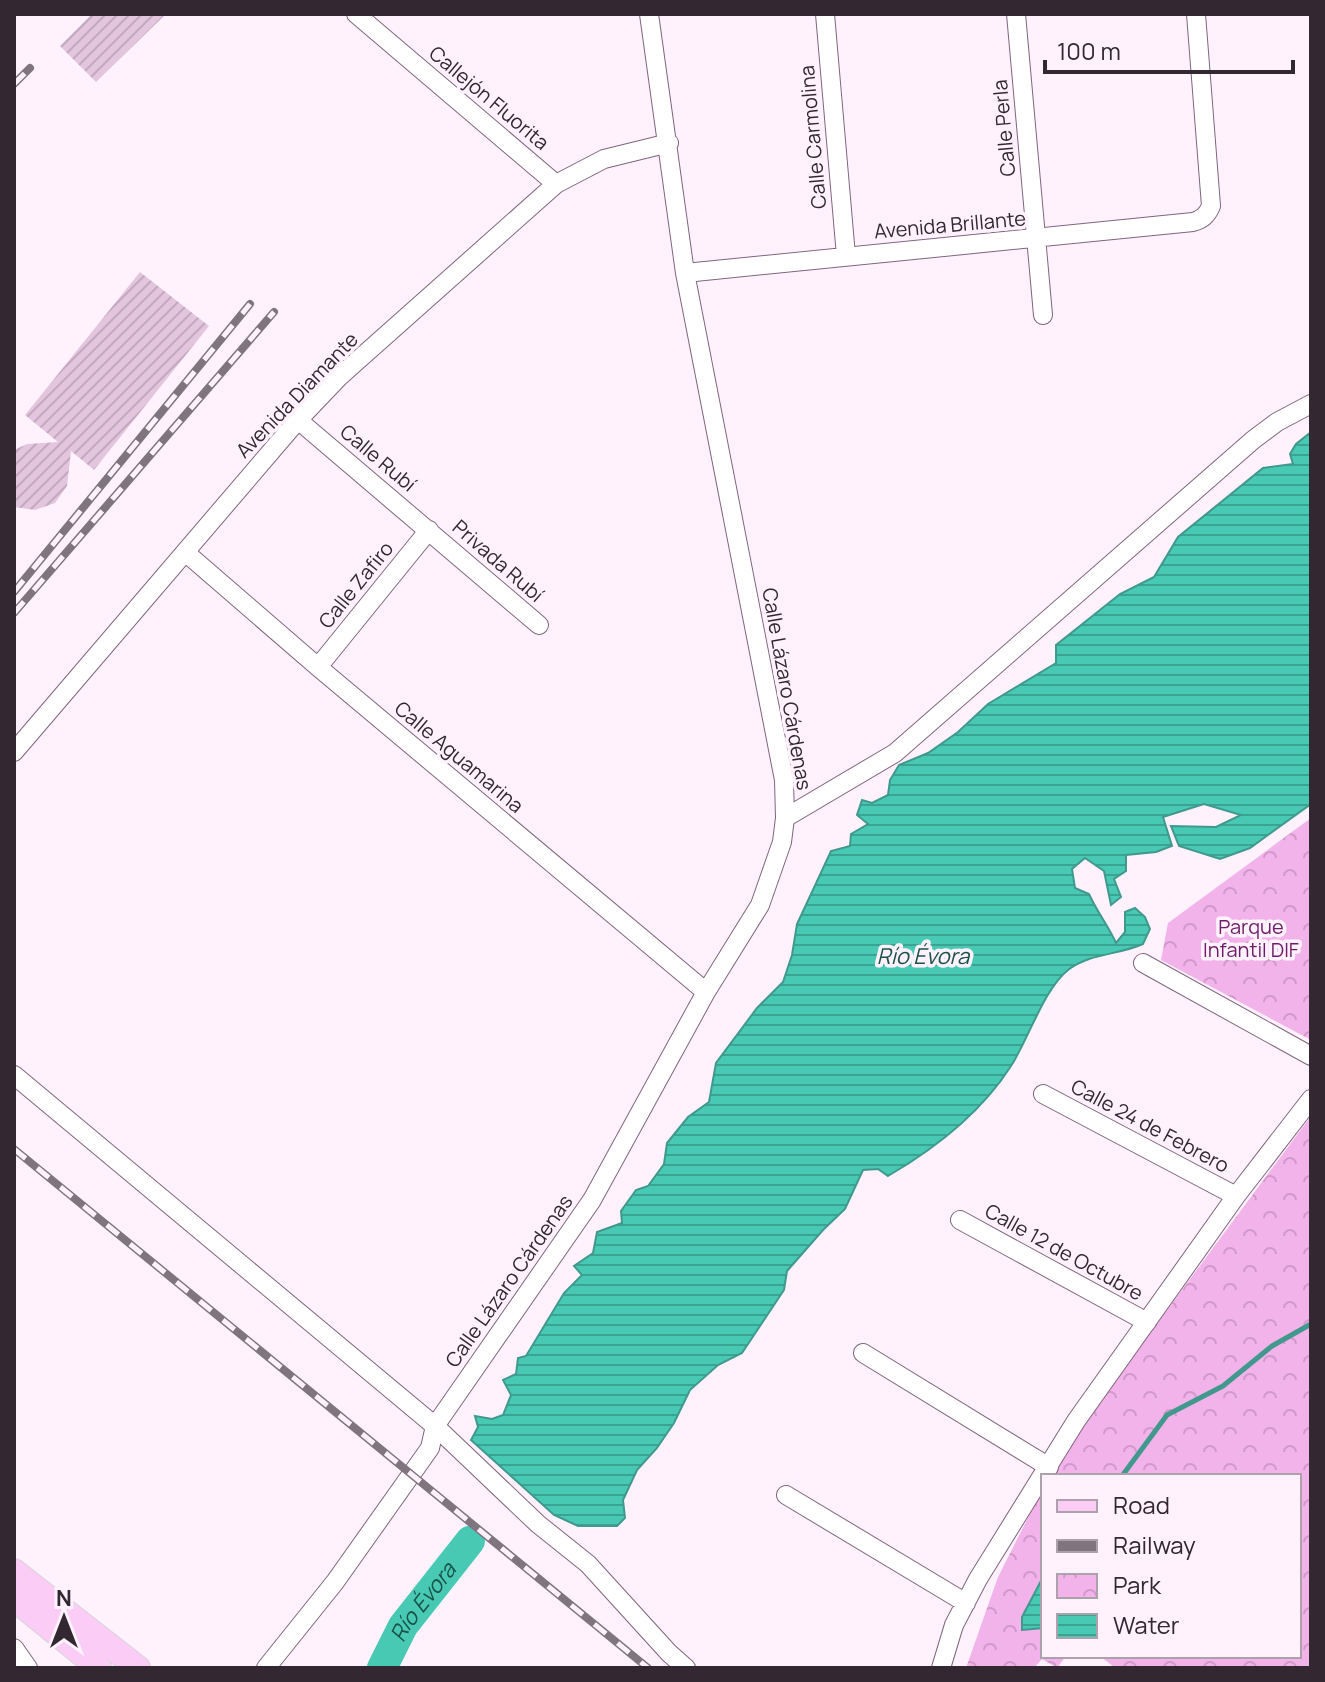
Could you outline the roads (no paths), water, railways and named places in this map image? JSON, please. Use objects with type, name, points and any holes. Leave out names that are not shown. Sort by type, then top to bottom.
[{"type":"main road","points":[[14,1571],[138,1668]]},
{"type":"main road","points":[[14,1599],[99,1668]]},
{"type":"street","name":"Callejón Fluorita","points":[[356,14],[556,184]]},
{"type":"street","name":"Calle Lázaro Cárdenas","points":[[266,1668],[335,1582],[430,1448],[435,1426],[592,1200],[706,992],[760,905],[776,863],[785,818],[784,780],[685,273],[649,14]]},
{"type":"street","name":"Calle Carmolina","points":[[825,14],[846,256]]},
{"type":"street","name":"Calle Perla","points":[[1016,14],[1043,315]]},
{"type":"street","name":"Avenida Brillante","points":[[685,273],[1193,222],[1208,213],[1211,206],[1196,14]]},
{"type":"street","name":"Avenida Diamante","points":[[14,752],[298,420],[339,377],[556,184],[604,159],[669,143]]},
{"type":"street","points":[[785,818],[895,753],[1253,440],[1277,422],[1311,404]]},
{"type":"street","name":"Calle Rubí","points":[[298,420],[429,530]]},
{"type":"street","name":"Privada Rubí","points":[[429,530],[539,625]]},
{"type":"street","name":"Calle Zafiro","points":[[318,667],[429,530]]},
{"type":"street","name":"Calle Aguamarina","points":[[185,552],[706,992]]},
{"type":"street","points":[[1143,963],[1311,1056]]},
{"type":"street","points":[[14,1075],[435,1426],[538,1524],[588,1564],[686,1668]]},
{"type":"street","name":"Calle 24 de Febrero","points":[[1043,1094],[1236,1196]]},
{"type":"street","points":[[1045,1474],[1076,1421],[1236,1196],[1311,1099]]},
{"type":"street","name":"Calle 12 de Octubre","points":[[960,1220],[1147,1322]]},
{"type":"street","points":[[863,1353],[1049,1467]]},
{"type":"street","points":[[941,1668],[954,1625],[978,1579],[1041,1480]]},
{"type":"street","points":[[786,1495],[966,1603]]},
{"type":"street","points":[[14,1648],[28,1668]]},
{"type":"water","name":"Río Évora","points":[[1311,432],[1311,804],[1250,848],[1220,859],[1179,846],[1171,826],[1216,827],[1241,815],[1204,804],[1163,817],[1172,846],[1156,852],[1126,855],[1126,871],[1114,879],[1121,897],[1111,905],[1104,871],[1085,858],[1072,869],[1075,888],[1089,894],[1116,943],[1125,932],[1125,912],[1135,908],[1145,917],[1150,929],[1143,944],[1086,960],[1068,970],[1051,989],[1011,1066],[972,1114],[923,1154],[888,1176],[878,1169],[863,1170],[845,1209],[787,1271],[784,1290],[742,1353],[718,1365],[690,1390],[674,1423],[637,1470],[623,1500],[625,1518],[617,1526],[578,1526],[554,1515],[471,1440],[478,1427],[475,1416],[492,1419],[503,1415],[511,1395],[503,1380],[516,1374],[518,1358],[526,1356],[564,1293],[582,1275],[574,1266],[593,1253],[597,1232],[622,1223],[621,1211],[636,1190],[648,1186],[664,1164],[667,1143],[688,1117],[709,1102],[716,1063],[757,1008],[783,982],[792,955],[797,924],[831,851],[850,846],[851,834],[868,824],[857,815],[862,800],[872,803],[888,795],[890,780],[899,765],[928,753],[958,732],[988,704],[1056,663],[1056,645],[1120,594],[1154,577],[1178,537],[1263,468],[1293,464],[1290,454],[1296,444]]},
{"type":"water","points":[[1041,1581],[1041,1628],[1022,1630],[1022,1617]]},
{"type":"waterway","points":[[1123,1474],[1167,1415],[1223,1386],[1272,1346],[1311,1324]]},
{"type":"waterway","name":"Río Évora","points":[[382,1668],[403,1626],[470,1541]]},
{"type":"railway","points":[[14,84],[30,68]]},
{"type":"railway","points":[[14,592],[250,304]]},
{"type":"railway","points":[[14,613],[274,312]]},
{"type":"railway","points":[[14,1149],[648,1668]]},
{"type":"park label","name":"Parque Infantil DIF","points":[[1251,938]]}]
